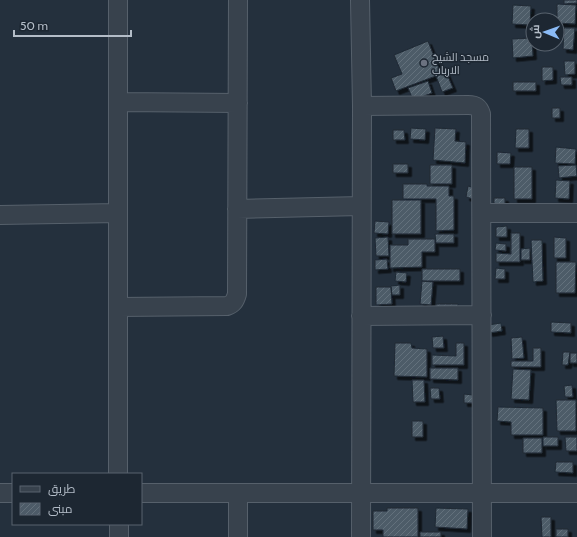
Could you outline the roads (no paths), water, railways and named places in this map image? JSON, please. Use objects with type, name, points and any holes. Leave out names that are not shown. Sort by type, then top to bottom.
[{"type":"street","points":[[118,0],[118,473]]},
{"type":"street","points":[[118,307],[227,306],[236,300],[238,0]]},
{"type":"street","points":[[360,0],[362,106],[361,537]]},
{"type":"street","points":[[118,102],[238,103]]},
{"type":"street","points":[[362,106],[468,105],[480,109],[482,213],[482,537]]},
{"type":"street","points":[[237,209],[361,206]]},
{"type":"street","points":[[0,214],[118,213]]},
{"type":"street","points":[[482,213],[577,213]]},
{"type":"street","points":[[361,316],[482,314]]},
{"type":"street","points":[[0,492],[12,492]]},
{"type":"street","points":[[142,493],[577,493]]},
{"type":"street","points":[[238,493],[238,537]]},
{"type":"street","points":[[118,525],[118,537]]},
{"type":"place","name":"مسجد الشيخ الارباب","points":[[424,63]]}]
